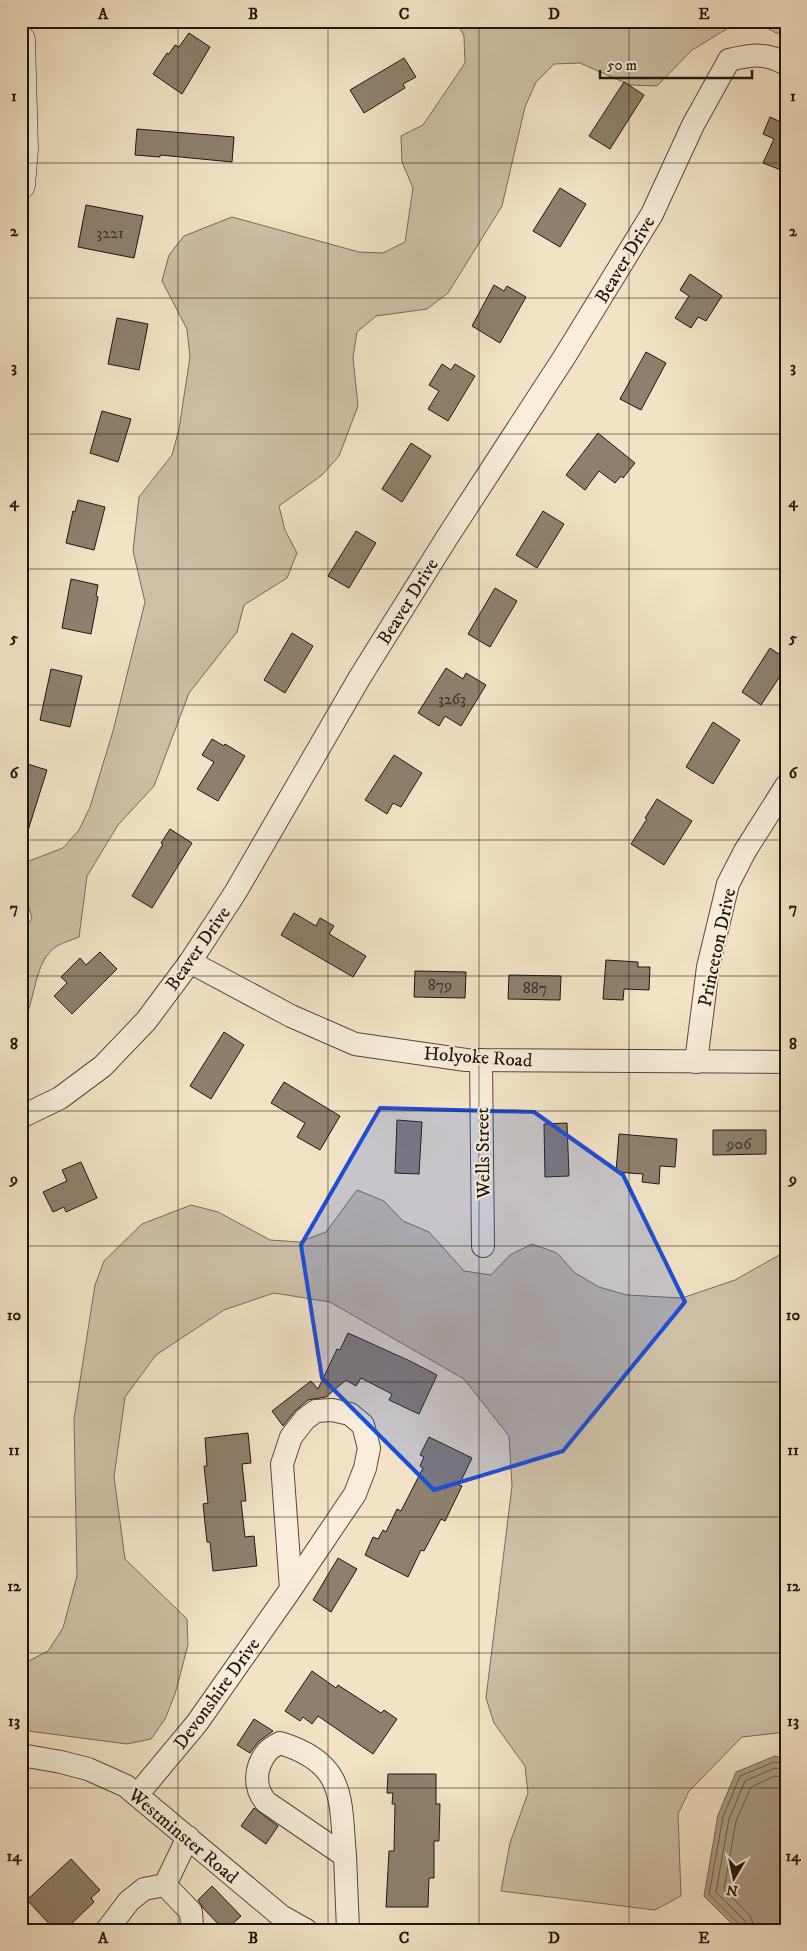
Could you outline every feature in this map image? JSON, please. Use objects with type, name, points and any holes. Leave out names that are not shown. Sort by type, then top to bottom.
[{"type":"main road","points":[[21,40],[24,149],[21,185]]},
{"type":"street","name":"Beaver Drive","points":[[21,1117],[60,1098],[103,1066],[146,1021],[190,962],[235,893],[365,668],[565,356],[652,214],[694,125],[729,60],[751,55],[774,57],[786,64]]},
{"type":"street","name":"Princeton Drive","points":[[696,1062],[708,968],[728,884],[745,851],[786,786]]},
{"type":"street","name":"Holyoke Road","points":[[190,962],[291,1016],[355,1044],[466,1060],[786,1062]]},
{"type":"street","name":"Wells Street","points":[[481,1060],[483,1246]]},
{"type":"street","name":"Devonshire Drive","points":[[137,1795],[197,1723],[291,1589],[355,1494],[365,1468],[369,1448],[363,1425],[350,1414],[332,1410],[316,1411],[305,1419],[290,1437],[282,1464],[291,1589]]},
{"type":"street","points":[[345,1856],[261,1797],[255,1779],[268,1751],[280,1743],[321,1763],[332,1774],[340,1802],[345,1856],[348,1930]]},
{"type":"street","name":"Westminster Road","points":[[21,1755],[88,1769],[126,1786],[281,1916],[306,1930]]},
{"type":"street","points":[[165,1885],[188,1838]]},
{"type":"street","points":[[107,1930],[129,1901],[144,1889],[165,1885]]},
{"type":"street","points":[[165,1885],[191,1912],[192,1926],[190,1930]]},
{"type":"highlighted area","points":[[380,1108],[534,1112],[623,1175],[685,1302],[563,1451],[434,1490],[322,1378],[301,1245]]},
{"type":"shaded area","points":[[456,21],[740,21],[692,50],[657,86],[630,85],[580,63],[554,64],[536,82],[525,107],[502,206],[448,293],[427,309],[376,316],[357,332],[353,357],[358,406],[339,456],[322,475],[279,506],[285,530],[297,553],[287,578],[244,605],[237,632],[189,693],[154,786],[118,825],[87,876],[79,937],[57,946],[43,961],[30,1007],[21,1027],[21,936],[32,918],[21,881],[21,864],[63,848],[79,830],[90,807],[113,731],[145,602],[133,551],[139,497],[172,455],[179,429],[190,357],[187,329],[162,281],[169,255],[184,236],[232,217],[359,252],[383,253],[405,242],[413,188],[402,162],[401,136],[423,125],[465,63],[464,36]]},
{"type":"shaded area","points":[[754,21],[786,21],[786,33],[776,33]]},
{"type":"shaded area","points":[[357,1190],[384,1201],[403,1221],[429,1232],[464,1271],[491,1275],[510,1255],[532,1244],[557,1253],[575,1273],[599,1287],[627,1295],[682,1298],[735,1280],[786,1253],[786,1732],[742,1737],[689,1791],[678,1814],[681,1896],[655,1910],[501,1891],[510,1843],[528,1793],[525,1766],[494,1723],[486,1698],[512,1486],[509,1436],[464,1379],[330,1302],[274,1293],[224,1310],[156,1355],[125,1397],[114,1477],[125,1559],[187,1619],[188,1645],[175,1694],[165,1719],[151,1739],[127,1744],[21,1730],[21,1665],[48,1651],[63,1628],[77,1576],[74,1419],[95,1285],[104,1261],[142,1224],[191,1205],[218,1212],[270,1240],[299,1242],[326,1232]]},
{"type":"water","points":[[775,1756],[786,1759],[786,1928],[736,1928],[704,1896],[718,1815],[736,1772]]},
{"type":"building","points":[[189,33],[210,47],[182,94],[153,74],[167,53],[169,54],[175,45],[179,47]]},
{"type":"building","points":[[404,58],[416,77],[403,84],[405,88],[364,113],[350,90]]},
{"type":"building","points":[[624,82],[644,95],[610,149],[589,136]]},
{"type":"building","points":[[786,111],[786,172],[763,163],[774,139],[763,134],[770,117],[781,122]]},
{"type":"building","points":[[137,129],[234,137],[232,162],[160,155],[160,157],[135,155]]},
{"type":"building","points":[[560,188],[586,204],[560,247],[533,231]]},
{"type":"building","points":[[86,205],[143,216],[134,258],[78,247]]},
{"type":"building","points":[[690,274],[722,296],[706,321],[698,317],[691,328],[675,318],[689,296],[680,290]]},
{"type":"building","points":[[494,285],[504,291],[507,286],[526,297],[500,343],[472,326]]},
{"type":"building","points":[[117,318],[148,324],[139,370],[108,364]]},
{"type":"building","points":[[646,352],[666,363],[641,410],[620,399]]},
{"type":"building","points":[[442,364],[451,370],[455,364],[475,376],[448,421],[428,409],[439,391],[429,385]]},
{"type":"building","points":[[102,411],[131,419],[118,462],[90,453]]},
{"type":"building","points":[[598,433],[635,463],[623,478],[621,476],[615,483],[599,471],[585,490],[566,475]]},
{"type":"building","points":[[411,443],[431,456],[402,502],[382,489]]},
{"type":"building","points":[[78,500],[105,507],[94,550],[66,543],[73,511],[75,512]]},
{"type":"building","points":[[543,511],[564,524],[537,568],[516,555]]},
{"type":"building","points":[[356,531],[376,543],[349,588],[328,576]]},
{"type":"building","points":[[71,579],[98,585],[96,596],[98,597],[91,634],[62,628]]},
{"type":"building","points":[[495,588],[517,601],[490,647],[468,634]]},
{"type":"building","points":[[292,633],[313,646],[285,693],[264,680]]},
{"type":"building","points":[[770,648],[786,659],[786,667],[761,705],[742,692]]},
{"type":"building","points":[[446,668],[463,679],[466,673],[486,685],[461,726],[445,716],[439,726],[418,713]]},
{"type":"building","points":[[51,669],[82,676],[70,727],[40,720]]},
{"type":"building","points":[[713,722],[740,740],[713,784],[686,767]]},
{"type":"building","points":[[212,739],[224,746],[225,744],[245,756],[218,801],[197,789],[214,762],[202,755]]},
{"type":"building","points":[[394,755],[422,773],[401,807],[393,803],[387,814],[365,800]]},
{"type":"building","points":[[21,762],[47,770],[25,840],[21,840]]},
{"type":"building","points":[[657,799],[692,821],[664,865],[631,844]]},
{"type":"building","points":[[170,829],[192,843],[152,908],[132,896]]},
{"type":"building","points":[[294,913],[316,926],[320,918],[334,926],[329,934],[366,956],[353,977],[281,935]]},
{"type":"building","points":[[100,952],[117,969],[72,1014],[54,996],[67,983],[61,977],[80,958],[86,965]]},
{"type":"building","points":[[606,960],[638,962],[638,967],[650,967],[649,990],[624,989],[623,1000],[603,999]]},
{"type":"building","points":[[415,971],[466,972],[465,998],[414,997]]},
{"type":"building","points":[[509,975],[561,976],[560,1000],[508,999]]},
{"type":"building","points":[[224,1032],[244,1045],[211,1099],[190,1086]]},
{"type":"building","points":[[284,1082],[340,1116],[320,1150],[297,1137],[305,1123],[271,1103]]},
{"type":"building","points":[[397,1120],[422,1122],[419,1174],[395,1173]]},
{"type":"building","points":[[567,1123],[569,1176],[545,1177],[544,1124]]},
{"type":"building","points":[[713,1130],[766,1130],[766,1154],[713,1155]]},
{"type":"building","points":[[619,1134],[677,1139],[675,1167],[660,1166],[659,1184],[642,1182],[643,1174],[616,1172]]},
{"type":"building","points":[[81,1162],[97,1198],[66,1212],[64,1207],[53,1212],[43,1192],[67,1181],[62,1170]]},
{"type":"building","points":[[348,1333],[437,1375],[419,1414],[389,1400],[392,1394],[361,1378],[356,1386],[346,1380],[326,1397],[308,1400],[295,1411],[283,1426],[272,1411],[311,1381],[318,1389],[337,1349],[340,1350]]},
{"type":"building","points":[[248,1433],[251,1463],[242,1464],[246,1501],[241,1501],[245,1537],[254,1536],[257,1566],[213,1571],[210,1542],[207,1542],[203,1504],[208,1503],[204,1466],[207,1466],[205,1438]]},
{"type":"building","points":[[429,1437],[472,1458],[459,1485],[462,1486],[445,1521],[441,1519],[424,1551],[421,1550],[408,1577],[365,1555],[373,1537],[378,1539],[383,1530],[386,1532],[397,1509],[401,1511],[423,1468],[420,1466],[424,1457],[420,1455]]},
{"type":"building","points":[[338,1558],[357,1569],[331,1612],[313,1600]]},
{"type":"building","points":[[312,1671],[336,1688],[338,1685],[381,1713],[384,1710],[397,1719],[373,1754],[318,1716],[312,1724],[303,1717],[300,1721],[285,1711]]},
{"type":"building","points":[[254,1719],[273,1731],[259,1741],[250,1753],[237,1745]]},
{"type":"building","points":[[388,1774],[436,1774],[436,1804],[440,1804],[439,1841],[434,1841],[434,1878],[429,1878],[428,1907],[386,1907],[389,1851],[394,1851],[395,1804],[392,1804],[393,1793],[387,1793]]},
{"type":"building","points":[[254,1808],[278,1826],[266,1844],[241,1826]]},
{"type":"building","points":[[71,1859],[100,1890],[91,1898],[94,1902],[68,1927],[64,1923],[58,1930],[55,1930],[27,1900]]},
{"type":"building","points":[[212,1886],[241,1916],[226,1930],[203,1908],[198,1900]]}]
